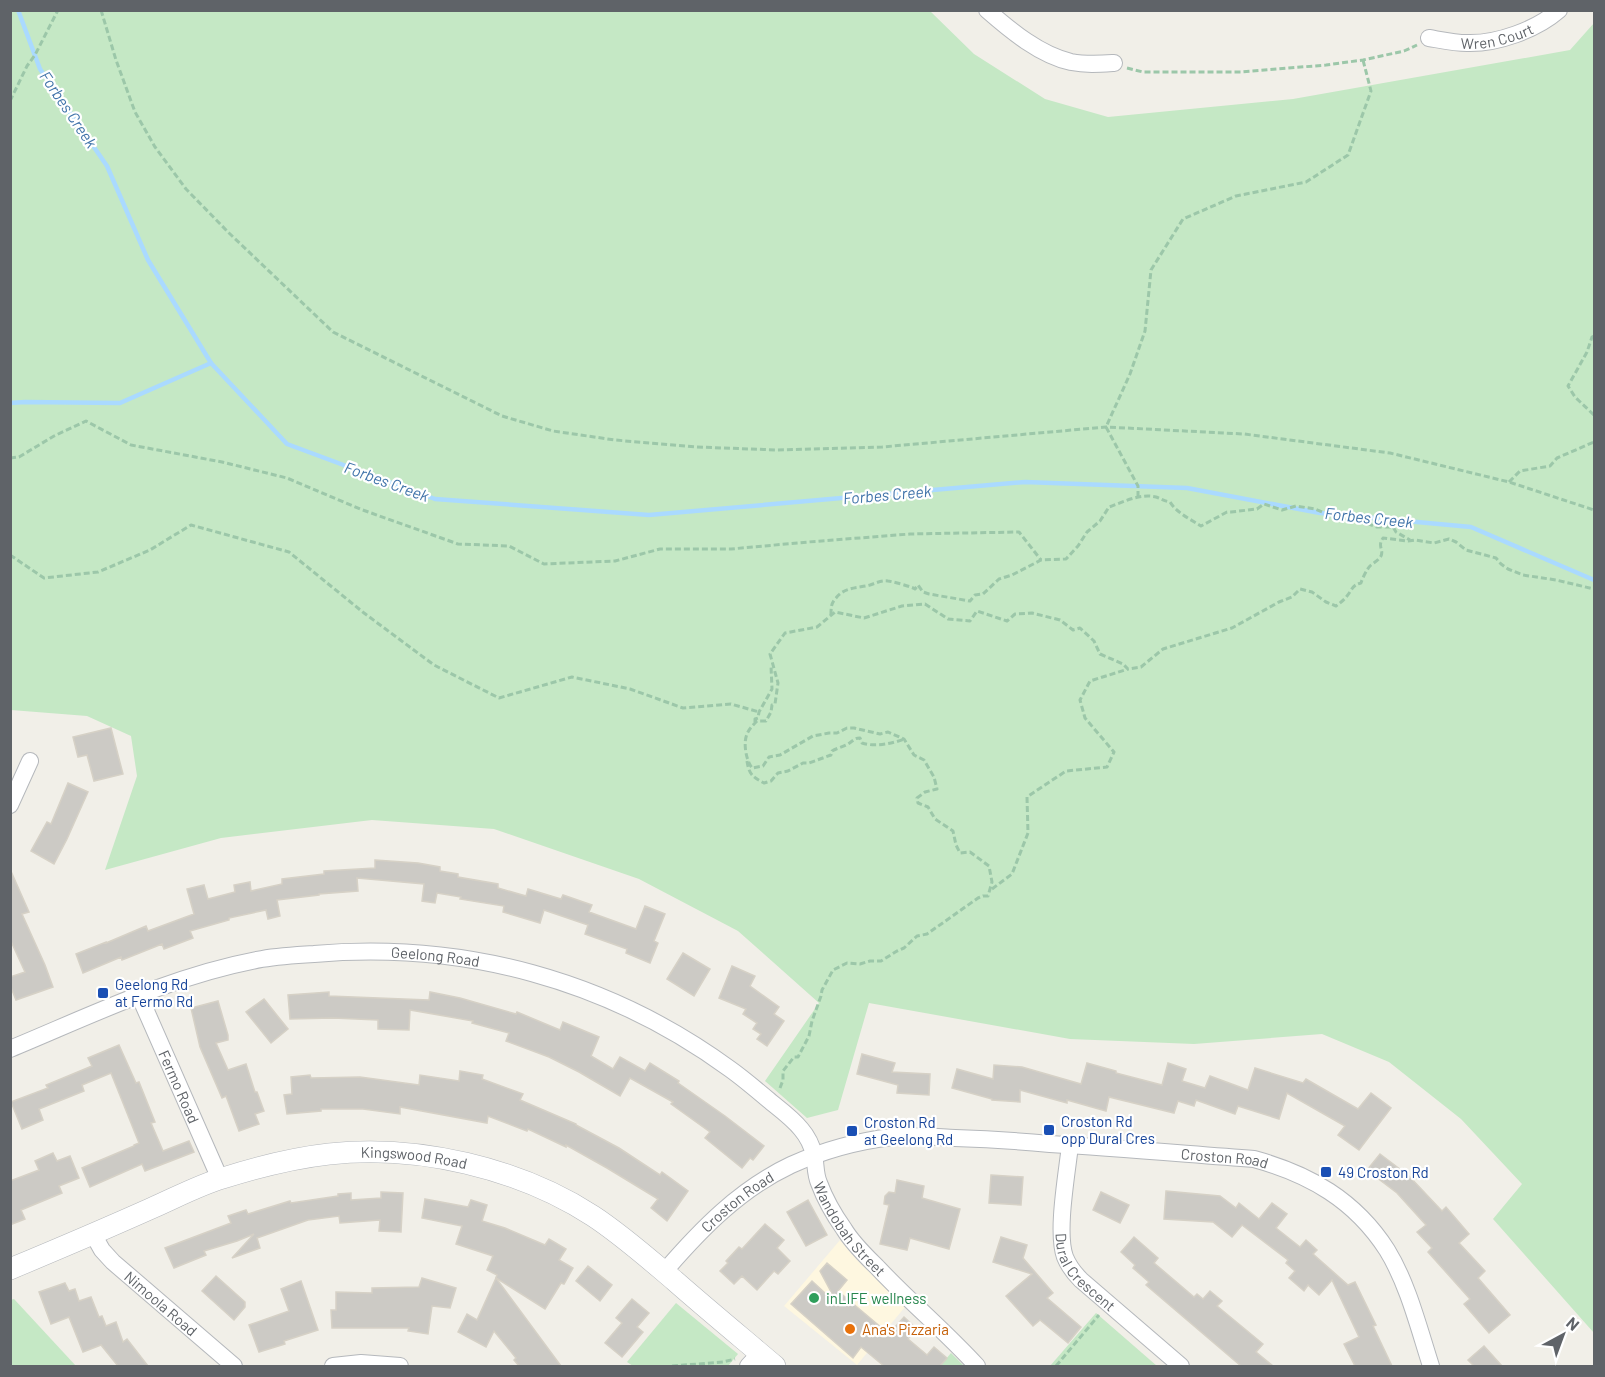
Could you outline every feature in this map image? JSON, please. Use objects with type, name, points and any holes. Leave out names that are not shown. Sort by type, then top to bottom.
[{"type":"street","points":[[987,10],[1006,27],[1049,54],[1070,62],[1114,63]]},
{"type":"street","name":"Wren Court","points":[[1429,38],[1467,44],[1513,36],[1534,27],[1558,10]]},
{"type":"street","points":[[10,805],[30,761]]},
{"type":"street","name":"Geelong Road","points":[[10,1049],[139,995],[205,972],[265,958],[347,951],[400,952],[472,959],[569,984],[610,1000],[644,1016],[707,1052],[743,1078],[802,1130],[814,1156]]},
{"type":"street","name":"Fermo Road","points":[[139,995],[220,1179]]},
{"type":"street","name":"Croston Road","points":[[664,1272],[693,1238],[724,1209],[767,1178],[814,1156],[890,1137],[912,1136],[1070,1145],[1254,1159],[1296,1173],[1317,1183],[1355,1212],[1372,1231],[1397,1269],[1431,1366]]},
{"type":"street","name":"Dural Crescent","points":[[1070,1145],[1061,1240],[1071,1269],[1181,1366]]},
{"type":"street","name":"Kingswood Road","points":[[10,1269],[220,1179],[258,1167],[330,1154],[363,1152],[411,1154],[492,1170],[533,1185],[571,1203],[611,1228],[664,1272],[761,1362]]},
{"type":"street","name":"Wandobah Street","points":[[814,1156],[818,1182],[844,1230],[897,1288],[978,1366]]},
{"type":"street","name":"Nimoola Road","points":[[93,1234],[102,1250],[113,1262],[234,1366]]},
{"type":"street","points":[[333,1366],[361,1364],[400,1366]]},
{"type":"path","points":[[10,101],[58,10]]},
{"type":"path","points":[[101,10],[135,112],[155,147],[186,189],[229,233],[333,332],[502,416],[553,431],[615,440],[696,447],[777,450],[882,447],[1106,427],[1244,434],[1390,453],[1509,482],[1594,510]]},
{"type":"path","points":[[1114,63],[1143,72],[1241,72],[1363,60],[1404,51],[1429,38]]},
{"type":"path","points":[[1106,427],[1130,374],[1145,331],[1151,270],[1183,219],[1236,196],[1306,182],[1348,155],[1371,91],[1363,60]]},
{"type":"path","points":[[1594,336],[1568,386],[1575,397],[1594,415]]},
{"type":"path","points":[[10,458],[20,457],[54,436],[86,421],[131,445],[222,462],[287,478],[360,509],[458,544],[508,546],[544,564],[615,561],[660,549],[731,549],[910,534],[1019,532],[1041,560]]},
{"type":"path","points":[[1106,427],[1138,486],[1138,497]]},
{"type":"path","points":[[1509,482],[1520,471],[1551,466],[1557,458],[1594,442]]},
{"type":"path","points":[[831,615],[834,599],[841,592],[850,588],[889,581],[915,588],[918,585],[923,592],[929,594],[970,602],[975,595],[983,594],[999,579],[1041,560],[1066,559],[1087,532],[1100,521],[1109,507],[1138,497],[1156,497],[1163,501],[1170,501],[1187,519],[1201,526],[1227,512],[1257,509],[1264,504],[1282,510],[1296,506],[1315,508],[1322,512],[1335,512],[1341,517],[1377,527],[1393,527],[1396,532],[1415,540],[1434,543],[1449,539],[1466,550],[1496,558],[1508,569],[1524,575],[1594,589]]},
{"type":"path","points":[[10,555],[44,578],[98,572],[150,550],[191,525],[289,552],[364,613],[434,665],[499,698],[572,677],[630,689],[683,708],[730,704],[759,712]]},
{"type":"path","points":[[772,1103],[776,1099],[783,1080],[783,1071],[794,1057],[798,1057],[809,1036],[822,990],[833,970],[847,963],[881,961],[904,948],[917,936],[927,934],[978,898],[988,896],[992,889],[1012,874],[1028,833],[1028,797],[1066,771],[1107,767],[1113,752],[1085,718],[1080,700],[1090,681],[1141,667],[1163,649],[1232,628],[1292,597],[1300,589],[1312,592],[1336,606],[1348,595],[1354,585],[1360,583],[1368,567],[1380,557],[1382,553],[1380,541],[1383,538],[1415,540]]},
{"type":"path","points":[[755,724],[755,719],[758,718],[772,689],[770,654],[785,633],[817,627],[835,612],[864,618],[902,606],[925,604],[948,619],[970,621],[977,612],[1006,621],[1015,614],[1032,613],[1060,620],[1072,630],[1080,628],[1094,641],[1100,654],[1123,664],[1128,669]]},
{"type":"path","points":[[770,654],[778,682],[775,704],[772,705],[766,721],[757,721],[748,732],[746,739],[748,767],[753,777],[764,783],[771,781],[778,773],[831,755],[832,751],[842,745],[847,745],[855,738],[860,738],[862,743],[874,745],[894,743],[904,739]]},
{"type":"path","points":[[747,758],[752,768],[763,766],[769,757],[780,755],[813,736],[837,733],[847,728],[880,734],[888,732],[904,739],[914,754],[924,760],[936,783],[937,789],[925,792],[917,798],[918,803],[928,807],[935,819],[953,831],[960,853],[970,852],[989,866],[992,889]]},
{"type":"path","points":[[1056,1366],[1108,1304]]},
{"type":"path","points":[[672,1366],[761,1362]]},
{"type":"shaded area","points":[[840,1240],[905,1307],[857,1365],[784,1306]]},
{"type":"green space","points":[[10,11],[930,11],[974,54],[1045,99],[1108,117],[1293,99],[1570,50],[1594,23],[1594,1333],[1493,1219],[1522,1184],[1461,1119],[1389,1062],[1322,1034],[1194,1044],[1070,1039],[869,1003],[838,1110],[807,1118],[765,1081],[819,1003],[738,931],[639,879],[494,829],[372,820],[221,838],[105,870],[137,776],[131,736],[87,716],[11,710]]},
{"type":"green space","points":[[14,1299],[76,1366],[11,1366],[10,1300]]},
{"type":"green space","points":[[676,1303],[738,1354],[728,1366],[633,1366],[627,1362]]},
{"type":"green space","points":[[1096,1313],[1157,1366],[1050,1366]]},
{"type":"green space","points":[[951,1353],[964,1366],[940,1366]]},
{"type":"building","points":[[111,728],[123,774],[94,781],[87,755],[78,757],[73,737]]},
{"type":"building","points":[[68,783],[88,792],[54,864],[31,851],[47,822],[51,824]]},
{"type":"building","points":[[375,860],[440,867],[440,871],[458,874],[458,877],[498,884],[498,888],[526,896],[528,889],[561,899],[563,895],[592,905],[589,912],[636,929],[645,906],[665,914],[654,941],[658,943],[650,963],[626,953],[627,949],[585,934],[588,925],[544,910],[540,923],[503,912],[504,906],[460,899],[461,897],[437,893],[435,903],[422,901],[424,884],[357,878],[358,891],[277,900],[280,916],[268,919],[266,910],[229,918],[229,920],[190,931],[193,938],[164,949],[162,944],[122,960],[121,957],[83,973],[76,954],[146,926],[148,931],[194,914],[187,889],[204,885],[208,899],[235,892],[234,885],[250,882],[251,891],[282,884],[282,879],[324,874],[324,871],[375,868]]},
{"type":"building","points":[[10,869],[29,912],[22,914],[53,987],[16,1000],[10,985],[10,977],[25,972],[10,939]]},
{"type":"building","points":[[683,953],[710,969],[694,996],[667,979]]},
{"type":"building","points":[[732,966],[755,976],[750,986],[779,1007],[774,1014],[784,1021],[767,1046],[757,1039],[761,1034],[753,1029],[757,1023],[743,1014],[746,1009],[719,998]]},
{"type":"building","points":[[329,992],[329,996],[429,1000],[430,992],[516,1014],[517,1012],[560,1030],[563,1022],[599,1037],[591,1056],[613,1069],[620,1057],[645,1071],[650,1063],[679,1081],[678,1083],[764,1146],[753,1160],[750,1158],[742,1168],[705,1138],[710,1132],[671,1104],[673,1102],[630,1078],[620,1096],[549,1057],[506,1041],[509,1033],[472,1023],[473,1021],[410,1010],[409,1030],[378,1029],[378,1020],[290,1019],[288,995]]},
{"type":"building","points":[[264,999],[288,1029],[271,1043],[246,1012]]},
{"type":"building","points":[[218,1001],[228,1040],[216,1043],[228,1070],[246,1064],[264,1111],[255,1114],[259,1124],[239,1131],[226,1096],[222,1098],[200,1047],[191,1008]]},
{"type":"building","points":[[119,1045],[136,1083],[139,1082],[155,1122],[151,1123],[163,1151],[189,1141],[194,1152],[145,1171],[142,1164],[90,1187],[82,1168],[139,1143],[111,1073],[82,1085],[84,1091],[39,1109],[43,1120],[22,1129],[11,1102],[48,1088],[46,1085],[92,1066],[88,1058]]},
{"type":"building","points":[[862,1054],[895,1063],[892,1072],[930,1074],[929,1095],[897,1093],[898,1085],[857,1074]]},
{"type":"building","points":[[1087,1063],[1162,1085],[1168,1063],[1186,1069],[1182,1081],[1205,1088],[1210,1076],[1248,1090],[1255,1068],[1303,1083],[1306,1079],[1358,1109],[1371,1093],[1391,1108],[1359,1150],[1338,1135],[1345,1126],[1287,1093],[1279,1119],[1238,1106],[1235,1114],[1196,1100],[1194,1106],[1178,1101],[1174,1113],[1109,1097],[1106,1111],[1020,1090],[1020,1102],[992,1100],[952,1088],[957,1069],[993,1079],[994,1065],[1022,1067],[1081,1084]]},
{"type":"building","points":[[460,1071],[483,1075],[482,1079],[523,1094],[520,1100],[576,1124],[619,1148],[660,1175],[662,1172],[688,1191],[667,1221],[651,1208],[658,1199],[607,1168],[566,1145],[566,1147],[528,1129],[527,1131],[488,1116],[487,1123],[400,1107],[400,1114],[363,1109],[321,1109],[321,1111],[287,1114],[284,1095],[292,1094],[291,1077],[310,1075],[311,1078],[360,1077],[419,1085],[420,1075],[459,1081]]},
{"type":"building","points":[[53,1153],[57,1161],[70,1156],[79,1178],[59,1186],[62,1193],[21,1210],[25,1219],[10,1225],[10,1181],[39,1170],[35,1161]]},
{"type":"building","points":[[1380,1154],[1409,1176],[1442,1211],[1446,1207],[1469,1234],[1459,1243],[1485,1271],[1478,1278],[1510,1315],[1489,1333],[1464,1304],[1470,1299],[1428,1252],[1432,1248],[1417,1232],[1426,1225],[1397,1193],[1367,1170]]},
{"type":"building","points":[[991,1175],[1023,1177],[1021,1205],[989,1203]]},
{"type":"building","points":[[897,1180],[924,1186],[922,1198],[960,1209],[949,1249],[910,1238],[907,1250],[880,1244],[889,1205],[884,1204],[885,1196],[889,1192],[895,1193]]},
{"type":"building","points":[[1166,1191],[1220,1196],[1236,1208],[1239,1203],[1259,1219],[1272,1203],[1287,1214],[1276,1228],[1300,1247],[1306,1240],[1317,1250],[1313,1254],[1348,1285],[1355,1282],[1376,1325],[1373,1326],[1392,1366],[1355,1366],[1344,1344],[1359,1337],[1332,1280],[1319,1295],[1308,1285],[1304,1291],[1289,1278],[1295,1271],[1286,1263],[1288,1260],[1242,1225],[1232,1237],[1213,1222],[1164,1219]]},
{"type":"building","points":[[381,1192],[403,1193],[401,1232],[379,1231],[380,1220],[340,1223],[339,1216],[308,1220],[257,1238],[260,1248],[232,1258],[254,1234],[204,1251],[206,1255],[174,1268],[165,1248],[231,1223],[228,1216],[246,1210],[248,1214],[290,1201],[291,1203],[338,1196],[338,1194],[351,1193],[351,1200],[381,1198]]},
{"type":"building","points":[[1101,1192],[1129,1205],[1120,1223],[1093,1210]]},
{"type":"building","points":[[425,1199],[468,1207],[471,1200],[487,1205],[482,1221],[545,1245],[549,1239],[566,1249],[559,1260],[573,1268],[545,1309],[487,1270],[493,1256],[456,1244],[462,1226],[422,1218]]},
{"type":"building","points":[[808,1200],[827,1235],[806,1246],[787,1212]]},
{"type":"building","points":[[765,1224],[784,1240],[777,1248],[790,1261],[778,1274],[774,1271],[757,1290],[742,1276],[734,1284],[720,1271],[739,1247],[742,1249]]},
{"type":"building","points":[[1001,1237],[1027,1245],[1023,1258],[1053,1293],[1047,1298],[1081,1327],[1068,1343],[1040,1320],[1033,1326],[1006,1296],[1032,1274],[993,1262]]},
{"type":"building","points":[[1134,1237],[1158,1258],[1154,1263],[1194,1297],[1197,1294],[1203,1299],[1210,1291],[1222,1301],[1217,1306],[1263,1344],[1256,1352],[1273,1366],[1241,1366],[1146,1285],[1149,1282],[1133,1268],[1135,1265],[1121,1252]]},
{"type":"building","points":[[827,1263],[847,1280],[838,1291],[889,1334],[904,1317],[916,1328],[908,1339],[927,1355],[934,1347],[947,1358],[940,1366],[884,1366],[861,1347],[853,1358],[791,1304],[812,1281],[838,1305],[820,1271]]},
{"type":"building","points":[[588,1266],[612,1285],[600,1301],[576,1281]]},
{"type":"building","points":[[216,1276],[245,1302],[245,1307],[234,1320],[202,1291]]},
{"type":"building","points":[[422,1278],[456,1288],[450,1308],[432,1306],[428,1334],[408,1331],[409,1328],[332,1328],[331,1310],[336,1310],[336,1292],[372,1293],[372,1288],[419,1287]]},
{"type":"building","points":[[496,1278],[561,1366],[519,1366],[514,1360],[516,1358],[494,1331],[486,1347],[458,1332],[467,1314],[477,1320]]},
{"type":"building","points":[[301,1281],[318,1330],[259,1352],[249,1325],[289,1311],[281,1289]]},
{"type":"building","points":[[65,1283],[69,1291],[75,1289],[79,1301],[91,1297],[99,1317],[102,1316],[106,1326],[116,1322],[123,1342],[127,1339],[148,1366],[118,1366],[101,1345],[83,1352],[69,1317],[51,1324],[39,1292]]},
{"type":"building","points":[[632,1299],[649,1313],[637,1327],[643,1332],[622,1357],[605,1343],[622,1323],[616,1318]]},
{"type":"building","points":[[1484,1346],[1502,1366],[1474,1366],[1468,1360]]},
{"type":"waterway","name":"Forbes Creek","points":[[18,10],[40,69],[107,166],[148,260],[211,363],[287,444],[435,499],[649,515],[1025,482],[1187,488],[1320,513],[1471,527],[1594,580]]},
{"type":"waterway","name":"Forbes Creek","points":[[10,403],[120,403],[211,363]]},
{"type":"place","name":"Geelong Rd at Fermo Rd","points":[[103,993]]},
{"type":"place","name":"Croston Rd opp Dural Cres","points":[[1049,1130]]},
{"type":"place","name":"Croston Rd at Geelong Rd","points":[[852,1131]]},
{"type":"place","name":"49 Croston Rd","points":[[1326,1172]]},
{"type":"place","name":"inLIFE wellness","points":[[814,1298]]},
{"type":"place","name":"Ana's Pizzaria","points":[[850,1329]]}]
